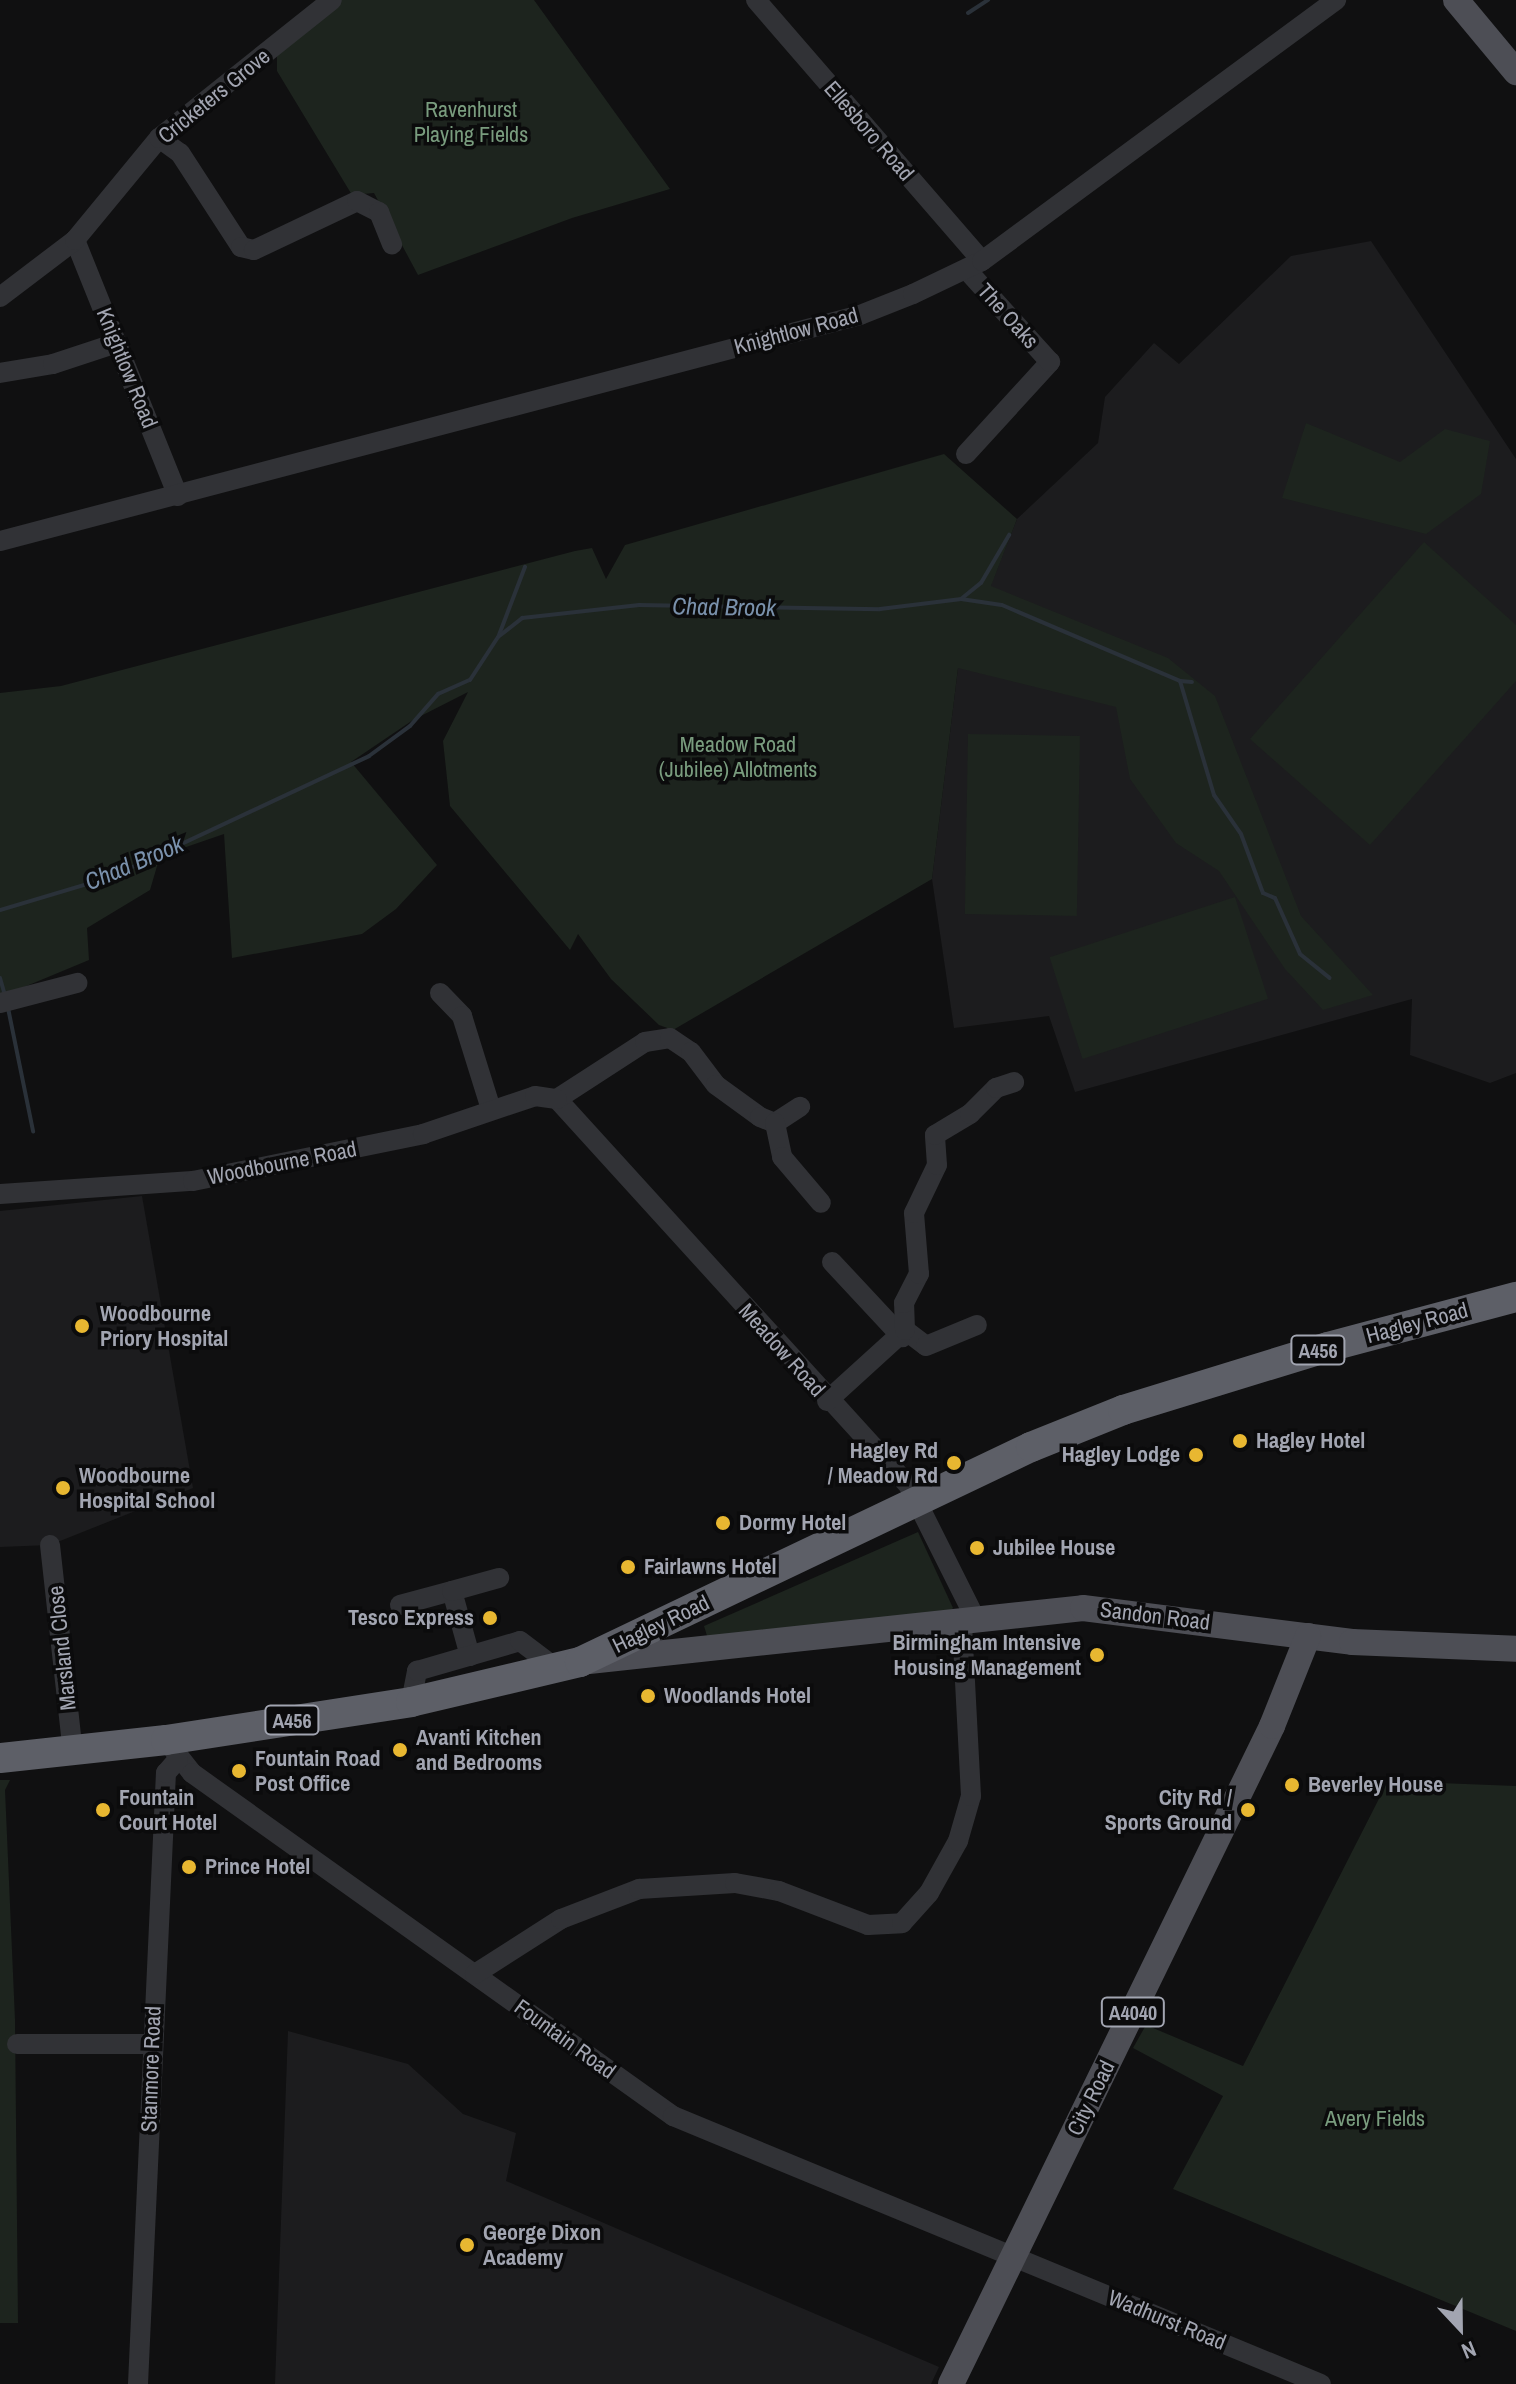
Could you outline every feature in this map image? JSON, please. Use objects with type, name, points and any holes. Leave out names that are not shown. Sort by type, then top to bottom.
[{"type":"highway","name":"Hagley Road","points":[[0,1758],[73,1752],[172,1750],[411,1702],[568,1665],[655,1629],[918,1499],[1123,1410],[1328,1347],[1516,1297]]},
{"type":"main road","points":[[1456,0],[1516,72]]},
{"type":"main road","name":"Sandon Road","points":[[568,1665],[1108,1608],[1308,1636],[1516,1649]]},
{"type":"main road","points":[[655,1629],[699,1650]]},
{"type":"main road","name":"City Road","points":[[951,2384],[1272,1726],[1308,1636]]},
{"type":"street","name":"Cricketers Grove","points":[[0,297],[75,240],[159,138],[332,0]]},
{"type":"street","name":"Ellesboro Road","points":[[756,0],[974,265]]},
{"type":"street","name":"Knightlow Road","points":[[0,541],[860,315],[974,265],[1336,0]]},
{"type":"street","points":[[159,138],[180,153],[241,247],[254,250],[357,201],[379,212],[392,244]]},
{"type":"street","name":"Knightlow Road","points":[[75,240],[178,496]]},
{"type":"street","name":"The Oaks","points":[[966,454],[1056,368],[974,265]]},
{"type":"street","points":[[0,373],[53,364],[117,343]]},
{"type":"street","points":[[0,1003],[77,983]]},
{"type":"street","points":[[440,993],[462,1016],[491,1109]]},
{"type":"street","points":[[557,1099],[645,1042],[670,1038],[691,1052],[716,1085],[775,1123],[782,1157],[821,1203]]},
{"type":"street","points":[[827,1401],[903,1334],[904,1303],[919,1274],[914,1213],[937,1165],[935,1135],[970,1114],[996,1088],[1014,1082]]},
{"type":"street","name":"Woodbourne Road","points":[[0,1194],[193,1181],[423,1134],[535,1096],[557,1099]]},
{"type":"street","name":"Meadow Road","points":[[557,1099],[918,1499],[969,1621]]},
{"type":"street","points":[[775,1123],[800,1107]]},
{"type":"street","points":[[832,1262],[903,1334],[926,1346],[977,1325]]},
{"type":"street","name":"Marsland Close","points":[[50,1545],[73,1752]]},
{"type":"street","points":[[400,1605],[499,1578]]},
{"type":"street","points":[[452,1591],[470,1656]]},
{"type":"street","points":[[475,1974],[561,1919],[639,1889],[735,1883],[779,1891],[868,1925],[902,1923],[913,1915],[958,1841],[971,1796],[969,1621]]},
{"type":"street","points":[[411,1702],[417,1671],[520,1641],[568,1665]]},
{"type":"street","name":"Fountain Road","points":[[172,1750],[673,2116],[1013,2256]]},
{"type":"street","name":"Stanmore Road","points":[[138,2384],[151,2044],[166,1773],[172,1750]]},
{"type":"street","points":[[17,2044],[151,2044]]},
{"type":"street","name":"Wadhurst Road","points":[[1013,2256],[1321,2384]]},
{"type":"shaded area","points":[[1371,241],[1516,459],[1516,1073],[1490,1083],[1410,1055],[1412,999],[1075,1092],[1049,1016],[954,1028],[932,879],[958,668],[1017,519],[1098,443],[1105,397],[1154,343],[1179,364],[1291,256]]},
{"type":"shaded area","name":"Woodbourne Priory Hospital","points":[[142,1196],[193,1488],[50,1545],[0,1547],[0,1211]]},
{"type":"shaded area","name":"George Dixon Academy","points":[[288,2031],[408,2064],[463,2114],[516,2133],[506,2181],[939,2367],[931,2384],[275,2384]]},
{"type":"green space","name":"Ravenhurst Playing Fields","points":[[336,0],[534,0],[670,189],[572,218],[418,275],[374,193],[352,195],[277,71],[277,53]]},
{"type":"green space","points":[[1306,423],[1400,462],[1445,429],[1490,441],[1481,494],[1426,534],[1282,498]]},
{"type":"green space","name":"Meadow Road (Jubilee) Allotments","points":[[944,454],[1017,519],[991,586],[1168,658],[1215,696],[1301,916],[1373,995],[1323,1010],[1285,969],[1219,871],[1176,843],[1130,779],[1116,707],[958,668],[932,879],[673,1030],[659,1025],[611,979],[578,934],[570,950],[450,806],[443,741],[468,692],[413,720],[351,762],[437,865],[396,909],[362,934],[232,958],[224,834],[160,856],[150,890],[87,928],[89,960],[0,997],[0,693],[61,686],[575,551],[592,548],[606,579],[625,545]]},
{"type":"green space","points":[[1424,542],[1516,625],[1516,681],[1370,845],[1250,739]]},
{"type":"green space","points":[[968,734],[1080,736],[1077,916],[965,914]]},
{"type":"green space","points":[[1235,897],[1268,999],[1083,1059],[1050,957]]},
{"type":"green space","points":[[918,1532],[953,1608],[948,1613],[708,1639],[704,1626]]},
{"type":"green space","points":[[0,1780],[10,1780],[5,1790],[15,2020],[18,2323],[0,2323]]},
{"type":"green space","name":"Avery Fields","points":[[1388,1781],[1516,1786],[1516,2331],[1173,2189],[1223,2096],[1133,2048],[1146,2025],[1243,2066]]},
{"type":"waterway","points":[[968,13],[988,0]]},
{"type":"waterway","points":[[961,599],[981,583],[1009,535]]},
{"type":"waterway","points":[[499,635],[525,567]]},
{"type":"waterway","name":"Chad Brook","points":[[0,910],[111,877],[369,756],[410,726],[438,694],[470,680],[498,637],[522,618],[639,605],[880,609],[961,599],[1002,605],[1180,681],[1214,795],[1241,834],[1263,893],[1275,898],[1300,954],[1330,978]]},
{"type":"waterway","points":[[1180,681],[1192,682]]},
{"type":"waterway","points":[[0,978],[5,996]]},
{"type":"waterway","points":[[8,1008],[33,1131]]},
{"type":"place","name":"Woodbourne Priory Hospital","points":[[82,1326]]},
{"type":"place","name":"Hagley Hotel","points":[[1240,1441]]},
{"type":"place","name":"Hagley Lodge","points":[[1196,1455]]},
{"type":"place","name":"Hagley Rd / Meadow Rd","points":[[954,1463]]},
{"type":"place","name":"Woodbourne Hospital School","points":[[63,1488]]},
{"type":"place","name":"Dormy Hotel","points":[[723,1523]]},
{"type":"place","name":"Jubilee House","points":[[977,1548]]},
{"type":"place","name":"Fairlawns Hotel","points":[[628,1567]]},
{"type":"place","name":"Tesco Express","points":[[490,1618]]},
{"type":"place","name":"Birmingham Intensive Housing Management","points":[[1097,1655]]},
{"type":"place","name":"Woodlands Hotel","points":[[648,1696]]},
{"type":"place","name":"Avanti Kitchen and Bedrooms","points":[[400,1750]]},
{"type":"place","name":"Fountain Road Post Office","points":[[239,1771]]},
{"type":"place","name":"Beverley House","points":[[1292,1785]]},
{"type":"place","name":"Fountain Court Hotel","points":[[103,1810]]},
{"type":"place","name":"City Rd / Sports Ground","points":[[1248,1810]]},
{"type":"place","name":"Prince Hotel","points":[[189,1867]]},
{"type":"place","name":"George Dixon Academy","points":[[467,2245]]}]
